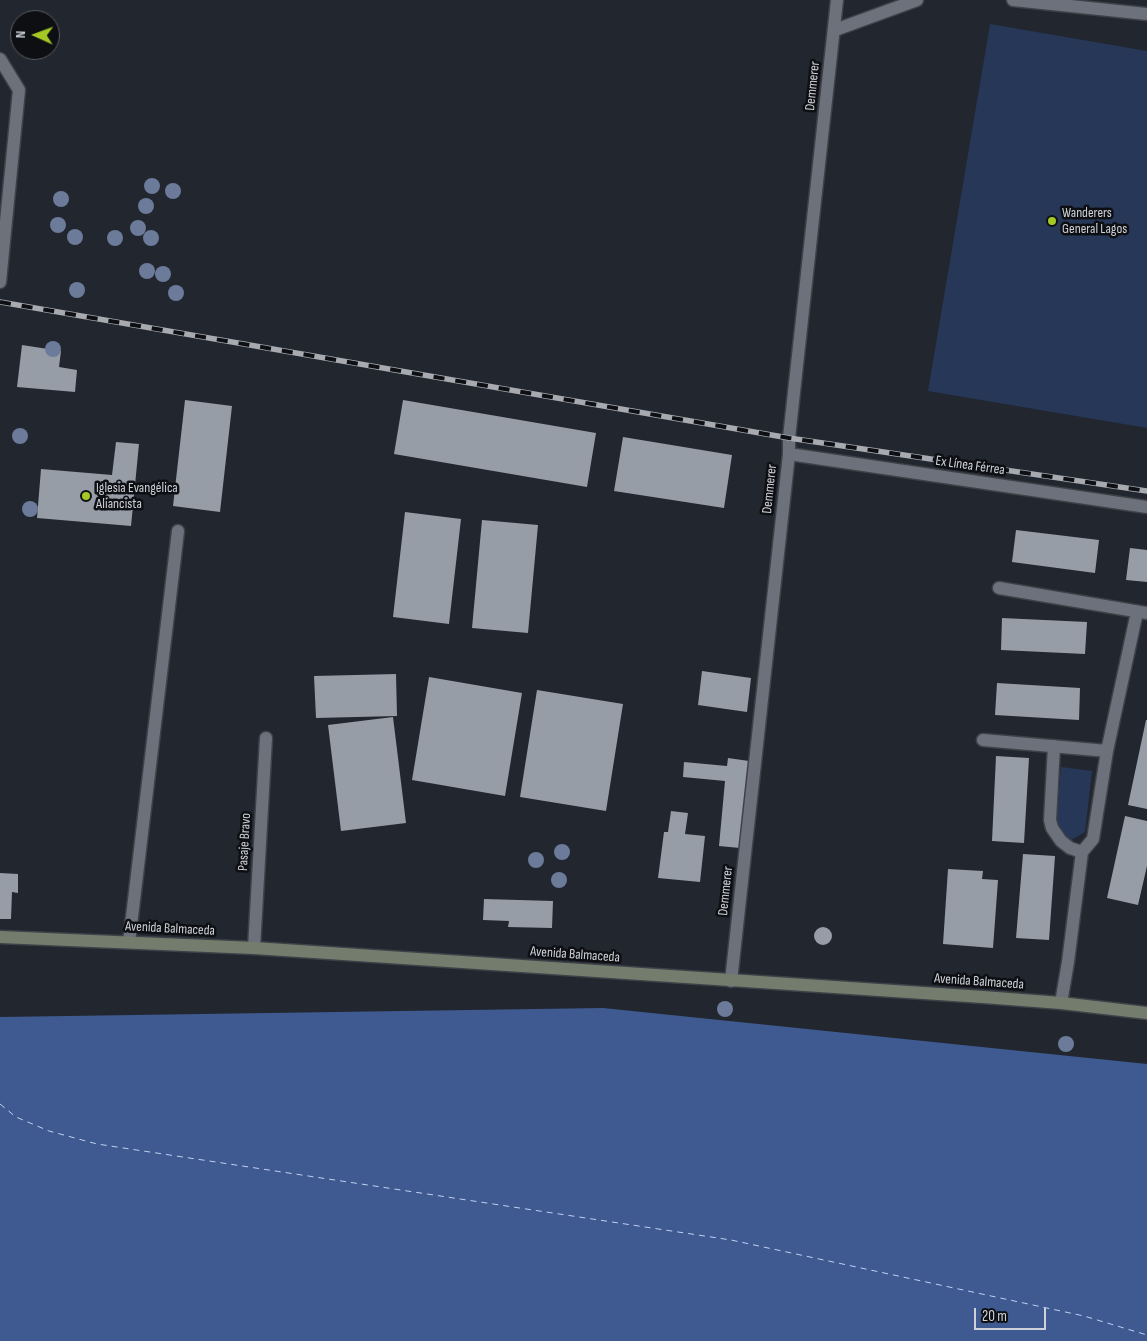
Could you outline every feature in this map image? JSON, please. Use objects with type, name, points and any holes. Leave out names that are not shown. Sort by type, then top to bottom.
[{"type":"main road","name":"Avenida Balmaceda","points":[[0,937],[254,948],[1061,1003],[1147,1013]]},
{"type":"street","name":"Demmerer","points":[[731,981],[837,0]]},
{"type":"street","points":[[834,30],[917,0]]},
{"type":"street","points":[[1013,0],[1147,14]]},
{"type":"street","points":[[0,59],[20,90],[0,282]]},
{"type":"street","name":"Ex Línea Férrea","points":[[789,454],[1147,507]]},
{"type":"street","points":[[129,942],[178,531]]},
{"type":"street","points":[[999,588],[1142,612],[1107,751],[1093,839],[1082,852],[1061,1003]]},
{"type":"street","name":"Pasaje Bravo","points":[[254,948],[266,738]]},
{"type":"street","points":[[983,740],[1107,751]]},
{"type":"street","points":[[1054,746],[1050,814],[1052,828],[1061,842],[1070,848],[1082,852]]},
{"type":"shaded area","name":"Wanderers General Lagos","points":[[990,24],[1147,51],[1147,428],[928,391]]},
{"type":"shaded area","points":[[1061,767],[1092,771],[1085,832],[1071,840],[1058,831],[1056,822]]},
{"type":"shaded area","points":[[603,1008],[1147,1064],[1147,1341],[0,1341],[0,1017]]},
{"type":"building","points":[[22,345],[61,351],[59,367],[77,370],[75,392],[17,387]]},
{"type":"building","points":[[185,400],[232,406],[220,512],[173,506]]},
{"type":"building","points":[[403,400],[596,433],[587,487],[394,454]]},
{"type":"building","points":[[623,437],[732,455],[724,508],[614,491]]},
{"type":"building","name":"Iglesia Evangélica Aliancista","points":[[116,442],[139,444],[131,526],[37,518],[41,469],[112,475]]},
{"type":"building","points":[[405,512],[461,519],[449,624],[393,617]]},
{"type":"building","points":[[482,520],[538,525],[528,633],[472,628]]},
{"type":"building","points":[[1016,530],[1099,540],[1095,573],[1012,562]]},
{"type":"building","points":[[1130,548],[1147,550],[1147,582],[1126,580]]},
{"type":"building","points":[[1002,618],[1087,622],[1085,654],[1001,650]]},
{"type":"building","points":[[702,671],[751,678],[747,712],[698,705]]},
{"type":"building","points":[[396,674],[397,716],[316,718],[314,676]]},
{"type":"building","points":[[429,677],[522,693],[505,796],[412,780]]},
{"type":"building","points":[[997,683],[1080,688],[1079,720],[995,715]]},
{"type":"building","points":[[537,690],[623,704],[606,811],[520,797]]},
{"type":"building","points":[[393,717],[406,823],[341,831],[328,725]]},
{"type":"building","points":[[1147,720],[1147,809],[1128,805]]},
{"type":"building","points":[[996,756],[1029,758],[1024,843],[992,841]]},
{"type":"building","points":[[728,758],[749,761],[740,848],[719,846],[725,781],[683,777],[684,762],[727,766]]},
{"type":"building","points":[[671,811],[688,813],[685,834],[705,836],[700,882],[658,878],[664,832],[668,832]]},
{"type":"building","points":[[1125,816],[1147,821],[1147,866],[1138,905],[1107,898]]},
{"type":"building","points":[[1023,854],[1055,856],[1049,940],[1016,938]]},
{"type":"building","points":[[948,869],[983,871],[982,879],[998,880],[993,948],[943,944]]},
{"type":"building","points":[[0,873],[18,874],[18,893],[12,892],[11,919],[0,919]]},
{"type":"building","points":[[484,899],[553,901],[552,928],[508,927],[509,921],[483,920]]},
{"type":"building","points":[[823,927],[829,930],[832,936],[829,942],[823,945],[817,942],[814,936],[817,930]]},
{"type":"ferry route","points":[[0,1104],[16,1117],[49,1131],[97,1144],[731,1240],[1084,1316],[1147,1335]]},
{"type":"railway","points":[[0,302],[789,438],[1147,491]]},
{"type":"place","name":"Wanderers General Lagos","points":[[1052,221]]},
{"type":"place","name":"Iglesia Evangélica Aliancista","points":[[86,496]]}]
